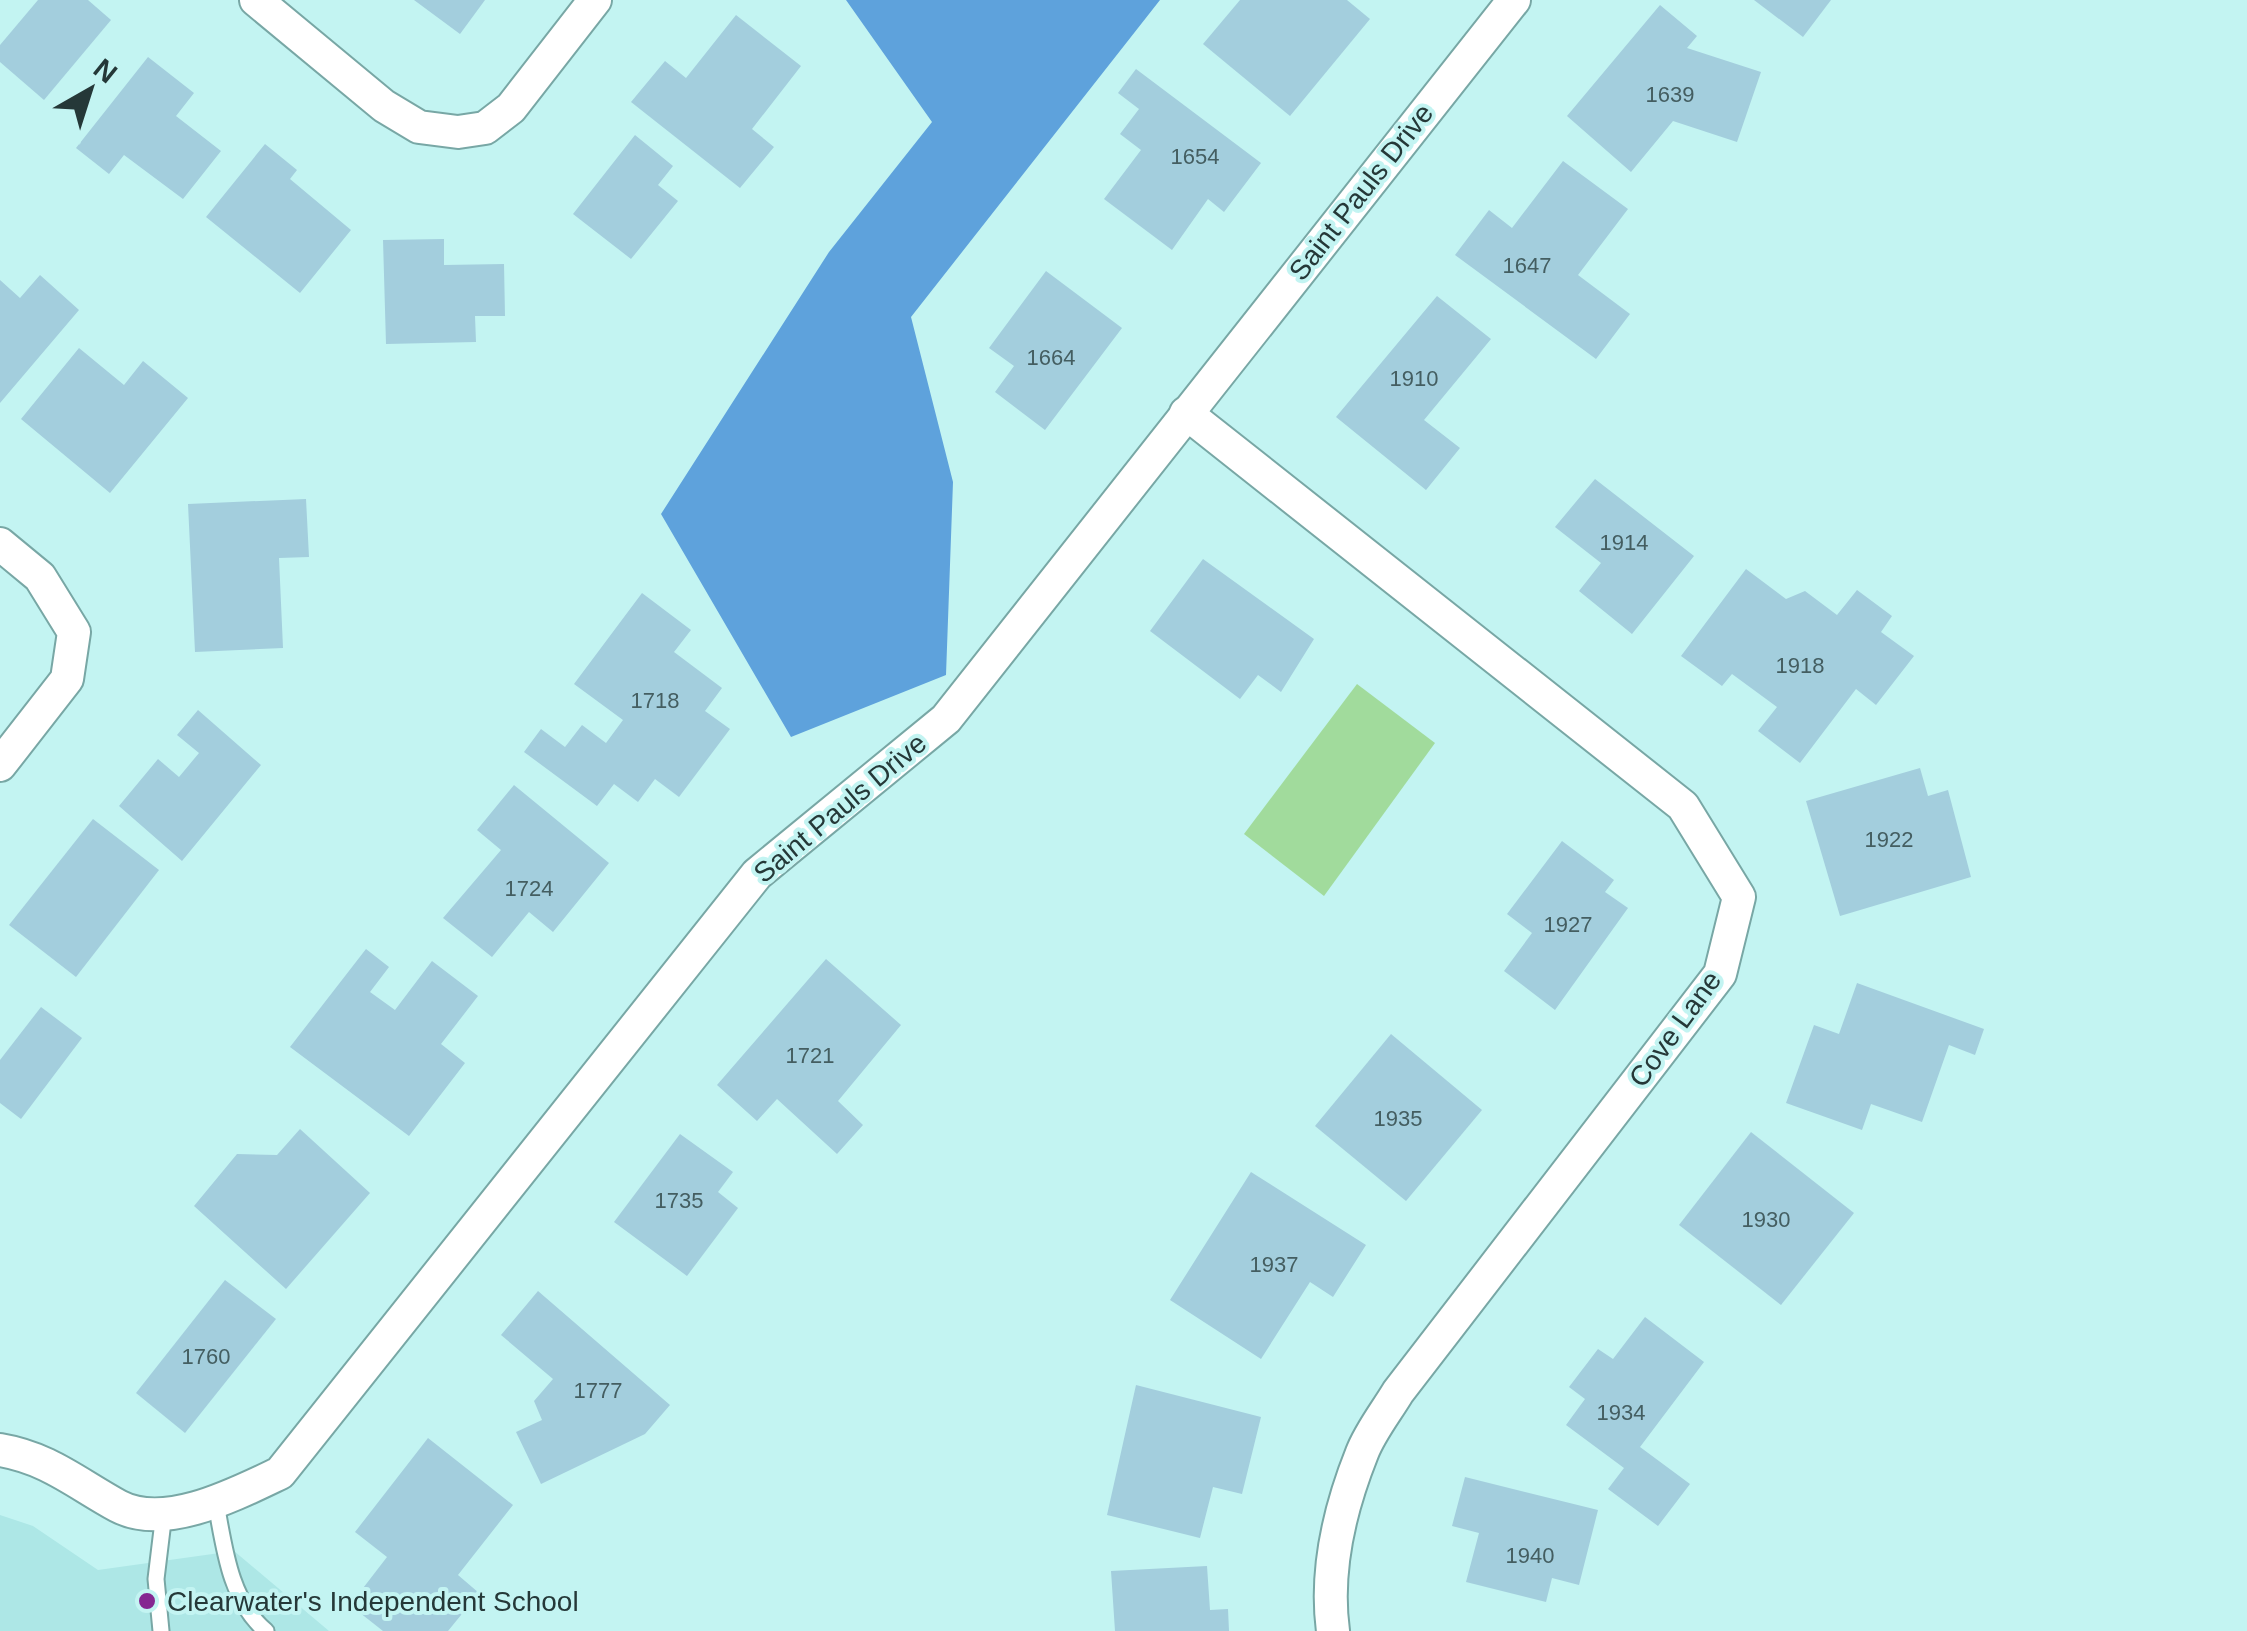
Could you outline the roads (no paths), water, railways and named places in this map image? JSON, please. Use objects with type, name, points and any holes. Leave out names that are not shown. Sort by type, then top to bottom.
[{"type":"street","points":[[256,0],[384,106],[419,126],[458,132],[485,128],[511,108],[595,0]]},
{"type":"street","name":"Saint Pauls Drive","points":[[0,1450],[29,1455],[85,1484],[120,1508],[164,1513],[216,1503],[280,1473],[758,874],[946,718],[1514,0]]},
{"type":"street","name":"Cove Lane","points":[[1186,413],[1683,806],[1739,897],[1720,974],[1398,1392],[1363,1450],[1346,1501],[1332,1565],[1333,1631]]},
{"type":"street","points":[[0,544],[40,577],[74,632],[68,679],[0,766]]},
{"type":"lane","points":[[216,1503],[226,1562],[251,1618],[266,1631]]},
{"type":"lane","points":[[161,1631],[156,1579],[164,1513]]},
{"type":"water","points":[[846,0],[1160,0],[911,317],[953,482],[946,675],[791,737],[661,514],[829,252],[932,122]]},
{"type":"place","name":"Clearwater's Independent School","points":[[147,1601]]}]
